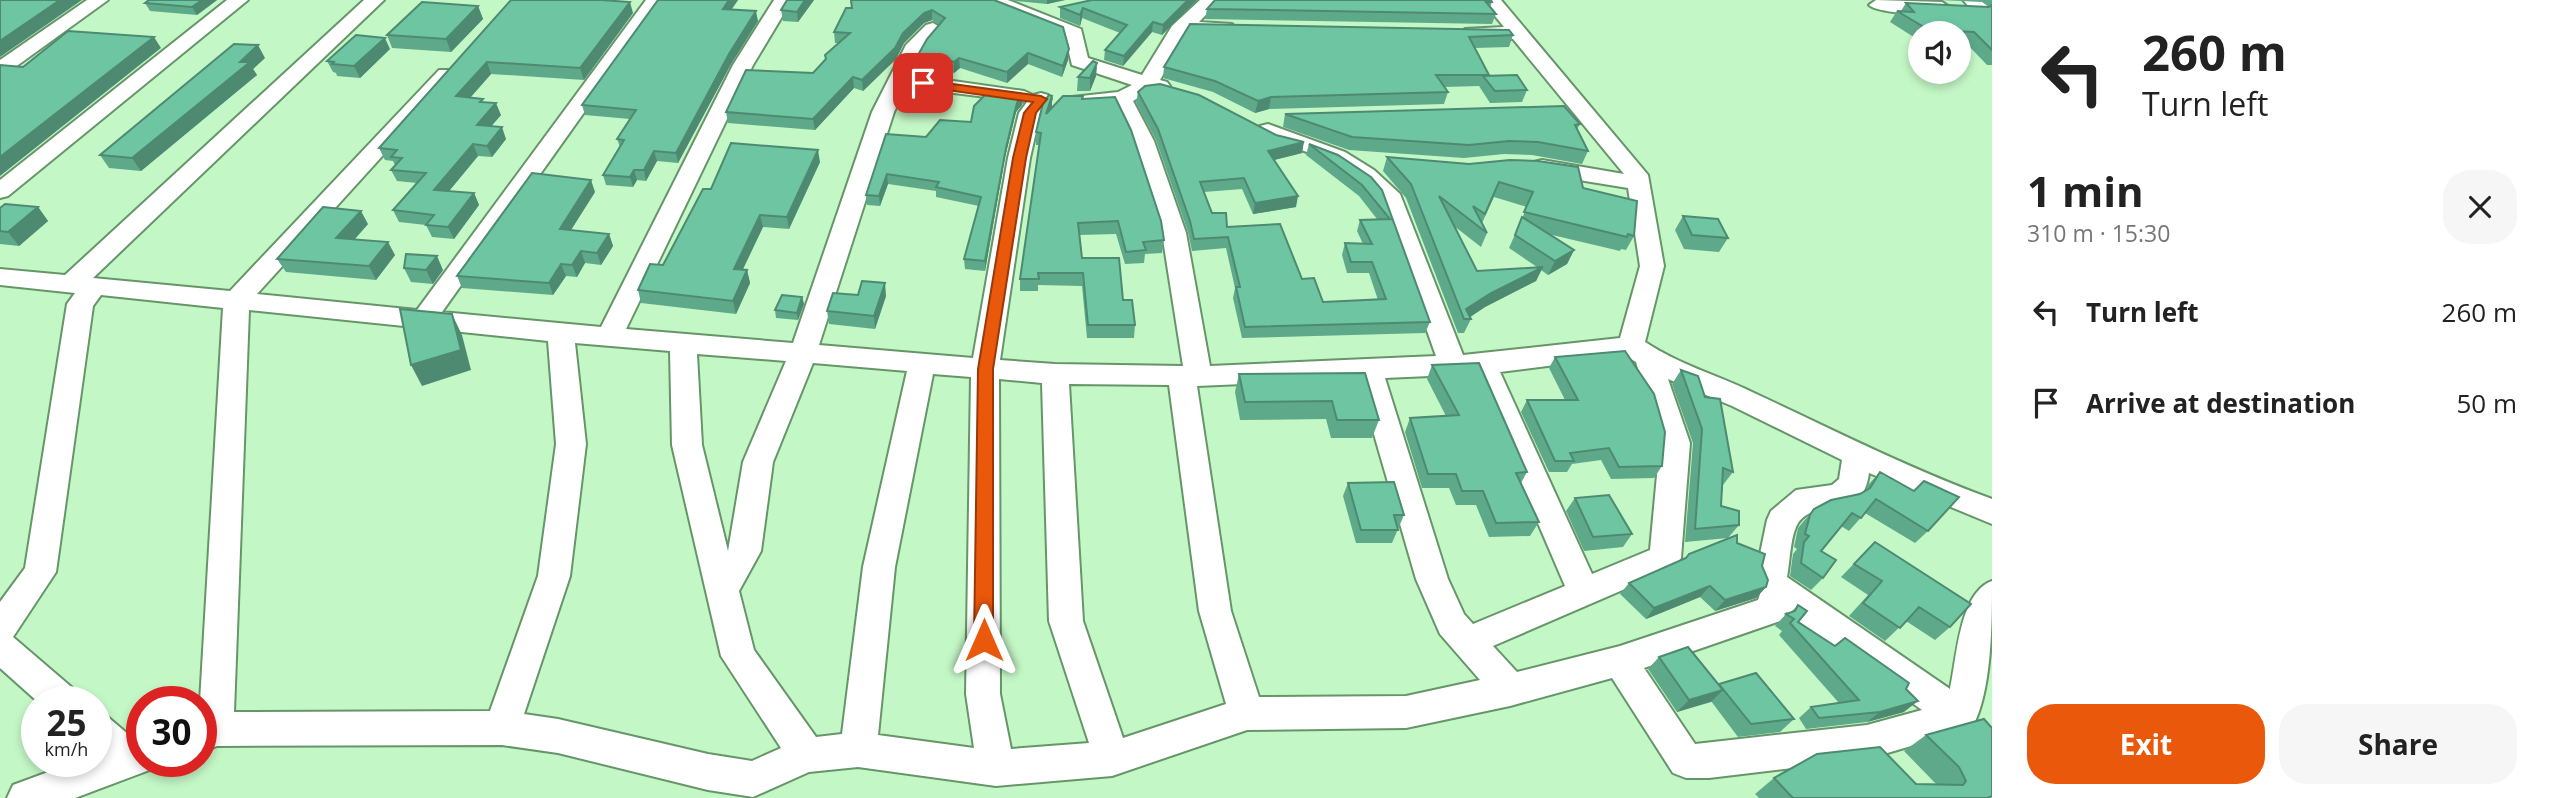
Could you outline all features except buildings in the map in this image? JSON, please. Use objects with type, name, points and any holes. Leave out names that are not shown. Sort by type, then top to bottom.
[{"type":"street","points":[[0,69],[99,0]]},
{"type":"street","points":[[0,191],[239,0]]},
{"type":"street","points":[[0,628],[40,572],[82,286],[375,0]]},
{"type":"street","points":[[423,320],[655,0]]},
{"type":"street","points":[[609,337],[743,65],[783,0]]},
{"type":"street","points":[[899,80],[1041,99],[1122,100],[1147,83],[1174,35],[1211,0]]},
{"type":"street","points":[[1466,642],[1665,558],[1675,443],[1639,352],[1652,267],[1637,175],[1491,0]]},
{"type":"street","points":[[1001,4],[1045,12],[1066,9]]},
{"type":"street","points":[[1001,4],[1074,33],[1079,61],[1107,72],[1182,92]]},
{"type":"street","points":[[1878,5],[1982,10]]},
{"type":"street","points":[[1182,27],[1243,29]]},
{"type":"street","points":[[722,590],[745,551],[758,463],[803,354],[883,112],[916,46],[933,29]]},
{"type":"street","points":[[1451,33],[1518,33]]},
{"type":"street","points":[[212,686],[236,301],[459,60]]},
{"type":"street","points":[[996,768],[983,694],[985,369],[1019,158],[1030,113],[1041,99]]},
{"type":"street","points":[[1122,100],[1143,141],[1174,233],[1215,611],[1247,714]]},
{"type":"street","points":[[1556,110],[1583,110]]},
{"type":"street","points":[[1296,117],[1250,122],[1283,139],[1312,146],[1344,159],[1377,181],[1392,199],[1452,363]]},
{"type":"street","points":[[1344,159],[1386,160]]},
{"type":"street","points":[[1522,164],[1637,183]]},
{"type":"street","points":[[0,277],[561,333],[1055,374],[1190,376],[1452,363],[1483,364],[1639,352],[1926,488],[1992,512]]},
{"type":"street","points":[[502,728],[554,576],[571,444],[561,333]]},
{"type":"street","points":[[683,344],[687,445],[738,656],[807,755]]},
{"type":"street","points":[[858,750],[879,567],[922,363]]},
{"type":"street","points":[[1483,364],[1584,592]]},
{"type":"street","points":[[1369,369],[1432,579],[1452,624],[1510,690]]},
{"type":"street","points":[[1055,374],[1066,621],[1112,759]]},
{"type":"street","points":[[1857,455],[1853,485],[1839,496],[1807,499],[1782,520],[1771,578],[1778,590],[1823,618],[1959,716]]},
{"type":"street","points":[[217,732],[502,728],[558,736],[708,772],[753,779],[807,755],[858,750],[996,768],[1112,759],[1247,714],[1406,712],[1510,690],[1620,661],[1772,610],[1778,590]]},
{"type":"street","points":[[1620,661],[1686,761],[1709,761],[1867,741],[1959,716],[1964,709],[1983,607],[1992,595]]},
{"type":"street","points":[[0,647],[45,686]]},
{"type":"street","points":[[1867,741],[1894,770]]},
{"type":"street","points":[[26,798],[126,762]]},
{"type":"route","points":[[923,83],[1041,99],[1030,113],[1019,158],[985,369],[984,640]]}]
